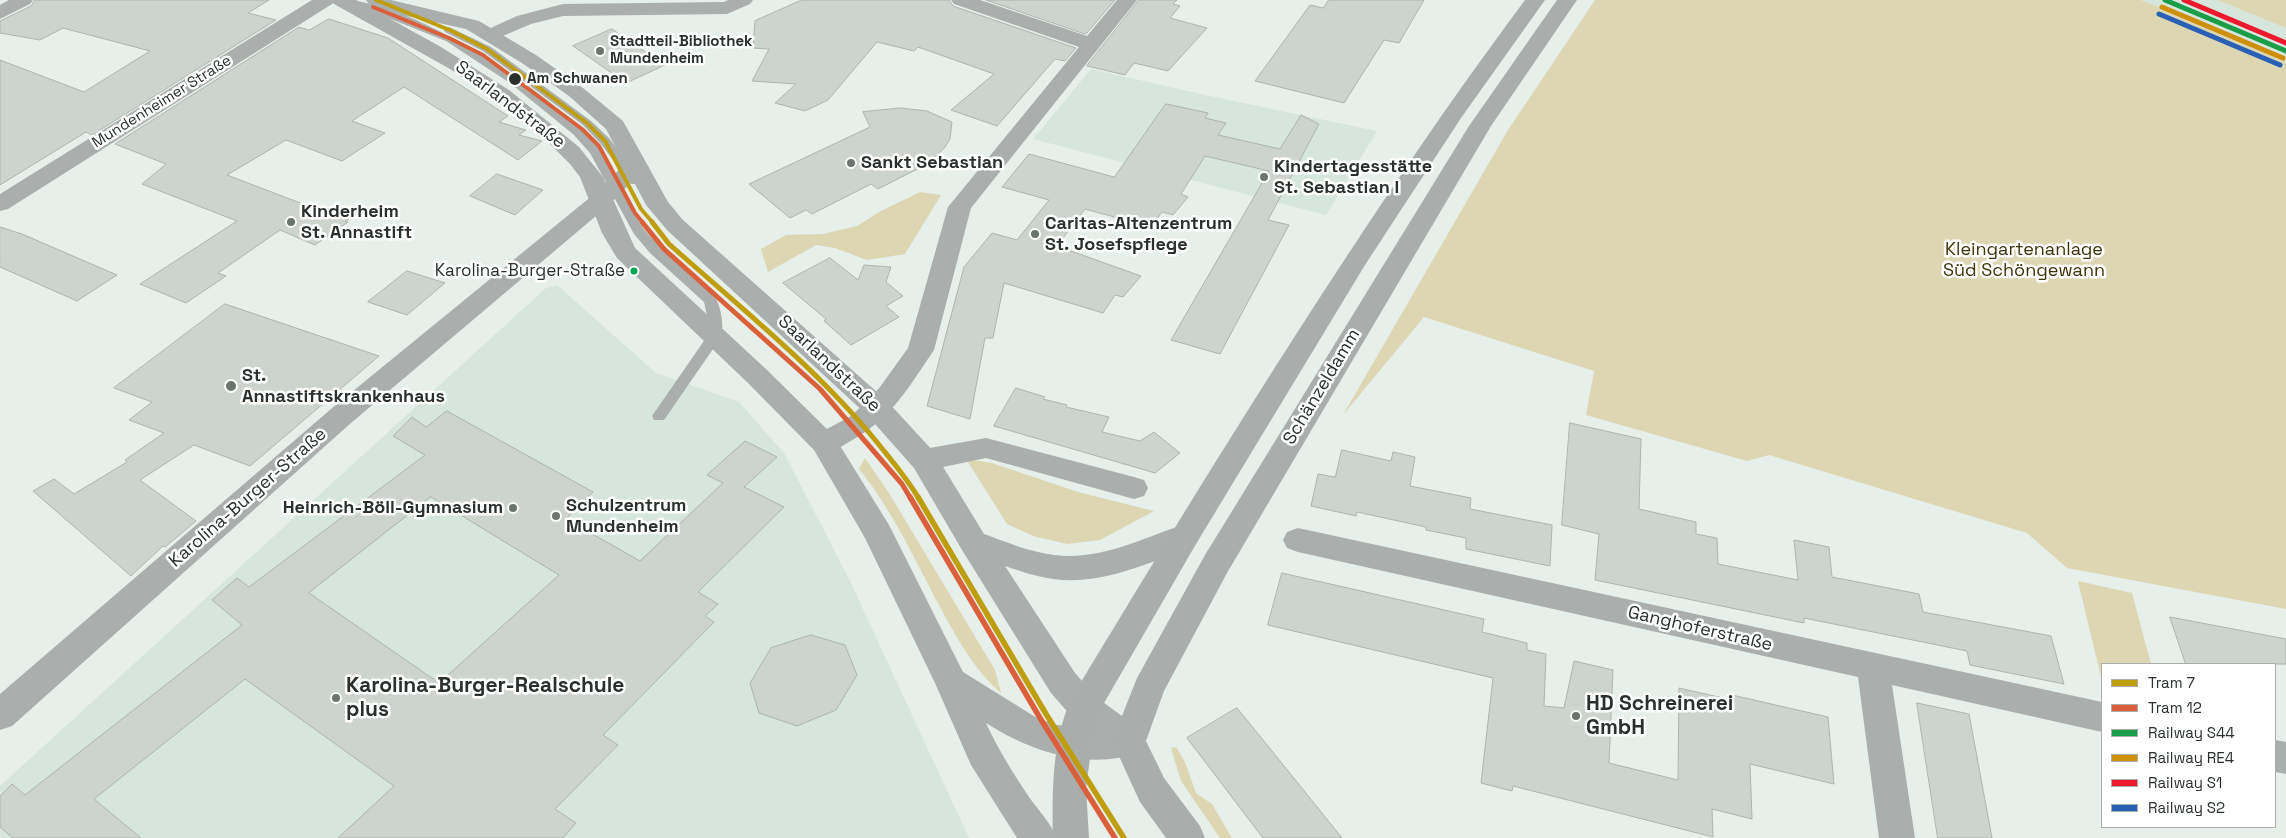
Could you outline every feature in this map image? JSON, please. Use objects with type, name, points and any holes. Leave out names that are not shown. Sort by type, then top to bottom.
[{"type":"main road","name":"Schänzeldamm","points":[[1070,838],[1069,788],[1075,743],[1084,707],[1185,536],[1354,264],[1445,125],[1535,0]]},
{"type":"main road","name":"Schänzeldamm","points":[[1129,741],[1149,688],[1226,548],[1480,126],[1567,0]]},
{"type":"main road","name":"Saarlandstraße","points":[[1129,741],[1152,790],[1187,838]]},
{"type":"street","points":[[0,13],[23,0]]},
{"type":"street","name":"Mundenheimer Straße","points":[[0,204],[325,0]]},
{"type":"street","name":"Saarlandstraße","points":[[341,0],[459,64],[524,112],[574,154],[587,170],[620,181],[658,205],[675,225],[877,408],[924,460],[973,542],[1063,683],[1084,707],[1129,741]]},
{"type":"street","points":[[491,35],[524,20],[563,10],[727,8],[743,0]]},
{"type":"street","points":[[961,0],[1090,44]]},
{"type":"street","points":[[824,442],[861,423],[877,408],[890,394],[921,350],[960,207],[1127,0]]},
{"type":"street","name":"Saarlandstraße","points":[[384,4],[466,22],[491,35],[548,72],[603,114],[615,126],[620,181],[616,241],[626,253],[824,442],[878,533],[951,682],[983,754],[1017,809],[1039,838]]},
{"type":"street","name":"Karolina-Burger-Straße","points":[[0,715],[349,410],[620,181]]},
{"type":"street","points":[[924,460],[986,448],[1134,488]]},
{"type":"street","points":[[973,542],[1021,560],[1056,567],[1073,567],[1143,552],[1185,536]]},
{"type":"street","name":"Ganghoferstraße","points":[[1298,540],[2101,717]]},
{"type":"street","points":[[1873,668],[1897,838]]},
{"type":"street","points":[[951,682],[1017,725],[1046,736],[1075,743],[1129,741]]},
{"type":"lane","points":[[348,0],[374,8],[437,33],[514,81],[577,131],[620,181]]},
{"type":"lane","points":[[384,4],[467,38],[526,76],[596,130],[620,181]]},
{"type":"lane","points":[[659,416],[715,336]]},
{"type":"shaded area","points":[[2141,0],[2217,0],[2286,28],[2286,59]]},
{"type":"shaded area","name":"Kindertagesstätte St. Sebastian I","points":[[1091,69],[1377,131],[1326,215],[1033,139]]},
{"type":"shaded area","name":"Schulzentrum Mundenheim","points":[[557,285],[656,373],[739,402],[784,453],[849,579],[969,838],[0,838],[0,786],[546,288]]},
{"type":"green space","name":"Kleingartenanlage Süd Schöngewann","points":[[1595,0],[2141,0],[2286,59],[2286,609],[2067,568],[2027,533],[1769,455],[1747,461],[1586,415],[1594,371],[1424,317],[1343,415],[1508,130]]},
{"type":"green space","points":[[2217,0],[2286,0],[2286,28]]},
{"type":"green space","points":[[920,192],[941,195],[905,254],[867,260],[835,248],[816,245],[768,272],[761,249],[786,235],[823,234],[857,226],[881,211]]},
{"type":"green space","points":[[865,458],[889,493],[995,670],[1001,693],[982,674],[960,642],[893,519],[859,469]]},
{"type":"green space","points":[[966,459],[992,463],[1078,492],[1154,511],[1100,540],[1067,544],[1033,536],[1007,524]]},
{"type":"green space","points":[[2078,581],[2132,593],[2151,663],[2101,663],[2101,677]]},
{"type":"green space","points":[[1176,747],[1185,762],[1196,793],[1212,804],[1232,838],[1220,838],[1181,781],[1171,748]]},
{"type":"building","points":[[35,0],[269,0],[248,13],[276,20],[92,135],[86,132],[0,185],[0,60],[84,92],[150,51],[63,28],[40,40],[0,33],[0,21],[31,6]]},
{"type":"building","points":[[802,0],[949,0],[953,6],[1076,48],[1065,61],[1055,59],[997,126],[951,110],[994,74],[918,47],[914,51],[877,42],[828,100],[805,111],[775,103],[796,84],[752,81],[769,49],[753,48],[755,21]]},
{"type":"building","points":[[986,0],[1115,0],[1086,34]]},
{"type":"building","points":[[1139,0],[1177,0],[1173,4],[1180,6],[1170,18],[1207,28],[1168,71],[1134,63],[1125,75],[1087,66]]},
{"type":"building","points":[[1329,0],[1424,0],[1399,43],[1384,40],[1344,103],[1255,81],[1310,5],[1323,8]]},
{"type":"building","points":[[329,19],[388,38],[508,116],[499,122],[526,130],[519,135],[542,141],[518,160],[404,87],[352,121],[385,133],[342,161],[286,140],[227,175],[316,209],[319,207],[349,219],[345,221],[348,222],[315,245],[280,230],[218,273],[226,276],[186,303],[140,284],[237,221],[142,184],[166,164],[115,144],[299,27],[309,30]]},
{"type":"building","points":[[612,29],[665,65],[626,83],[573,46]]},
{"type":"building","points":[[1166,104],[1208,113],[1205,118],[1226,123],[1218,135],[1280,149],[1301,115],[1319,124],[1268,220],[1289,225],[1220,354],[1171,340],[1269,171],[1205,156],[1181,194],[1188,197],[1173,215],[1162,212],[1151,227],[1085,209],[1057,246],[1141,276],[1123,297],[1115,295],[1103,313],[1004,283],[993,338],[985,338],[970,419],[927,406],[964,267],[992,233],[1017,240],[1049,200],[1002,187],[1029,154],[1114,177]]},
{"type":"building","name":"Sankt Sebastian","points":[[901,108],[927,111],[952,122],[950,139],[931,162],[878,189],[871,184],[812,214],[806,210],[790,218],[749,184],[870,127],[863,112]]},
{"type":"building","points":[[497,174],[543,190],[515,215],[470,196]]},
{"type":"building","points":[[0,227],[22,234],[117,275],[77,301],[0,267]]},
{"type":"building","points":[[830,258],[858,280],[864,265],[891,267],[886,282],[903,296],[886,306],[899,317],[851,345],[824,321],[826,319],[783,283]]},
{"type":"building","points":[[407,271],[445,283],[407,315],[368,302]]},
{"type":"building","name":"St. Annastiftskrankenhaus","points":[[225,304],[379,356],[250,466],[194,445],[140,480],[196,521],[165,547],[163,546],[131,576],[33,491],[54,479],[74,494],[127,462],[125,460],[164,433],[129,420],[152,402],[114,388]]},
{"type":"building","points":[[1016,388],[1045,397],[1043,399],[1067,405],[1066,407],[1109,417],[1102,432],[1140,441],[1154,432],[1180,453],[1155,473],[994,426]]},
{"type":"building","points":[[447,411],[593,492],[566,519],[640,561],[723,483],[707,475],[745,441],[777,457],[744,487],[784,507],[698,592],[718,604],[705,616],[714,622],[603,735],[618,745],[555,809],[576,823],[563,838],[338,838],[394,786],[245,679],[94,799],[141,838],[13,838],[0,827],[0,796],[12,784],[25,795],[242,625],[212,600],[237,578],[249,587],[425,455],[393,436],[412,417],[426,427]],"holes":[[[431,497],[559,575],[439,683],[309,593]]]},
{"type":"building","points":[[1570,423],[1641,439],[1639,509],[1696,522],[1696,534],[1717,538],[1718,564],[1798,580],[1794,540],[1829,547],[1832,577],[1919,594],[1923,612],[2051,636],[2064,684],[1970,665],[1967,651],[1804,618],[1804,623],[1595,580],[1599,534],[1562,525]]},
{"type":"building","points":[[1342,450],[1391,461],[1393,452],[1415,457],[1410,486],[1471,498],[1470,509],[1552,525],[1550,566],[1466,549],[1466,538],[1426,530],[1426,527],[1357,512],[1356,516],[1311,506],[1318,474],[1335,477]]},
{"type":"building","points":[[1282,573],[1484,619],[1482,632],[1527,643],[1527,650],[1546,654],[1544,706],[1564,708],[1574,661],[1613,670],[1609,763],[1678,780],[1679,688],[1732,700],[1732,695],[1828,717],[1834,784],[1750,764],[1752,819],[1712,809],[1713,837],[1513,786],[1512,791],[1481,783],[1493,678],[1268,625]]},
{"type":"building","points":[[2170,617],[2286,639],[2286,664],[2186,663]]},
{"type":"building","points":[[811,635],[845,645],[857,675],[836,710],[797,726],[759,713],[750,683],[771,648]]},
{"type":"building","points":[[1917,703],[1969,714],[1992,838],[1938,838]]},
{"type":"building","points":[[1237,708],[1342,838],[1263,838],[1187,738]]},
{"type":"tram line","name":"7","points":[[376,0],[452,31],[487,49],[587,123],[605,141],[641,209],[669,244],[825,384],[861,423],[908,480],[1046,714],[1124,838]]},
{"type":"tram line","name":"12","points":[[373,7],[449,38],[483,55],[582,129],[599,146],[635,213],[664,249],[820,389],[855,428],[902,484],[1040,718],[1115,838]]},
{"type":"rail line","name":"S44","points":[[2165,0],[2286,51]]},
{"type":"rail line","name":"S1","points":[[2184,0],[2286,43]]},
{"type":"rail line","name":"RE4","points":[[2162,7],[2283,58]]},
{"type":"rail line","name":"S2","points":[[2159,14],[2280,65]]},
{"type":"place","name":"Stadtteil-Bibliothek Mundenheim","points":[[600,51]]},
{"type":"place","name":"Am Schwanen","points":[[515,79]]},
{"type":"place","name":"Sankt Sebastian","points":[[851,163]]},
{"type":"place","name":"Kindertagesstätte St. Sebastian I","points":[[1264,177]]},
{"type":"place","name":"Kinderheim St. Annastift","points":[[291,222]]},
{"type":"place","name":"Caritas-Altenzentrum St. Josefspflege","points":[[1035,234]]},
{"type":"place","name":"Karolina-Burger-Straße","points":[[634,271]]},
{"type":"place","name":"St. Annastiftskrankenhaus","points":[[231,386]]},
{"type":"place","name":"Heinrich-Böll-Gymnasium","points":[[513,508]]},
{"type":"place","name":"Schulzentrum Mundenheim","points":[[556,516]]},
{"type":"place","name":"Karolina-Burger-Realschule plus","points":[[336,698]]},
{"type":"place","name":"HD Schreinerei GmbH","points":[[1576,716]]}]
